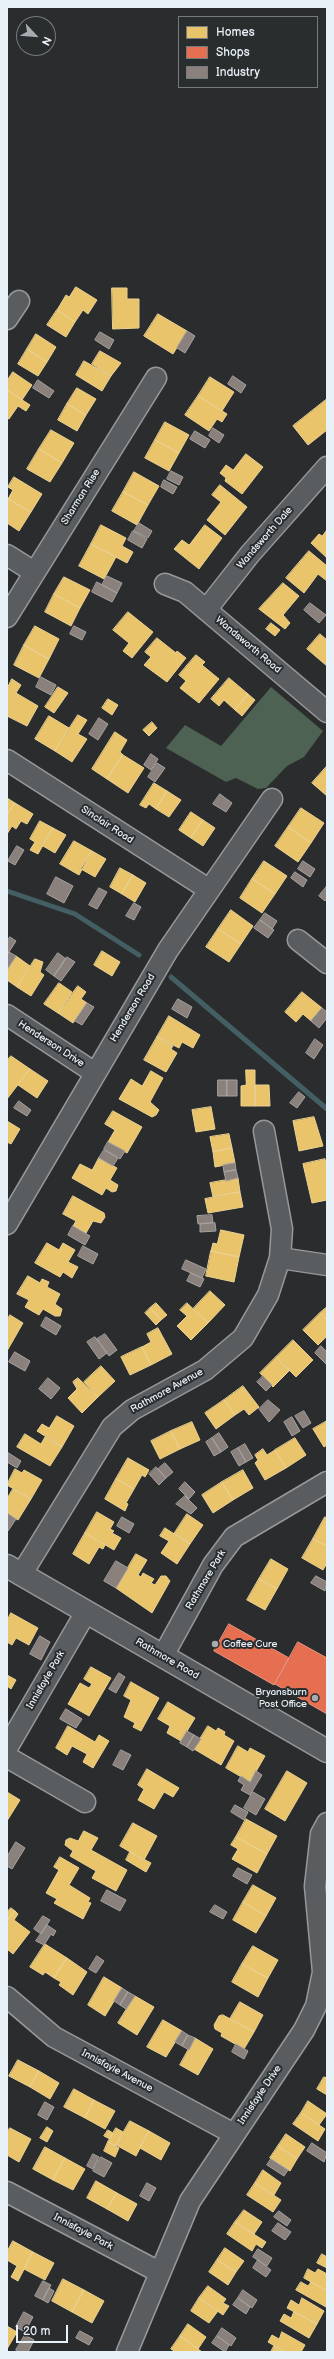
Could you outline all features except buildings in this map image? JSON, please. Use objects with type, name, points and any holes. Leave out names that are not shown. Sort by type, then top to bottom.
[{"type":"street","points":[[7,319],[19,301]]},
{"type":"street","name":"Sharman Rise","points":[[7,617],[156,378]]},
{"type":"street","name":"Wandsworth Dale","points":[[206,610],[250,554],[327,467]]},
{"type":"street","points":[[7,555],[34,572]]},
{"type":"street","name":"Wandsworth Road","points":[[165,584],[185,592],[327,712]]},
{"type":"street","name":"Sinclair Road","points":[[7,760],[208,889]]},
{"type":"street","name":"Henderson Road","points":[[7,1224],[168,950],[208,889],[272,799]]},
{"type":"street","points":[[298,940],[327,963]]},
{"type":"street","name":"Henderson Drive","points":[[7,1015],[95,1073]]},
{"type":"street","name":"Rathmore Avenue","points":[[14,1570],[112,1427],[132,1410],[205,1370],[243,1338],[268,1295],[280,1258],[282,1229],[264,1131]]},
{"type":"street","points":[[280,1258],[327,1265]]},
{"type":"street","name":"Rathmore Park","points":[[163,1656],[213,1565],[234,1537],[327,1482]]},
{"type":"street","name":"Rathmore Road","points":[[14,1570],[327,1751]]},
{"type":"street","name":"Innisfayle Park","points":[[7,1748],[86,1612]]},
{"type":"street","points":[[7,1757],[85,1802]]},
{"type":"street","name":"Innisfayle Drive","points":[[127,2352],[159,2272],[190,2201],[304,2030],[316,2006],[323,1972],[315,1886],[321,1834],[327,1823]]},
{"type":"street","name":"Innisfayle Avenue","points":[[7,1997],[54,2037],[234,2134]]},
{"type":"street","name":"Innisfayle Park","points":[[7,2192],[159,2272]]},
{"type":"green space","points":[[271,687],[323,731],[304,757],[287,766],[266,788],[258,789],[236,778],[226,782],[166,748],[185,725],[221,746]]},
{"type":"waterway","points":[[7,891],[75,914],[139,955]]},
{"type":"waterway","points":[[171,977],[327,1109]]},
{"type":"place","name":"Coffee Cure","points":[[215,1644]]},
{"type":"place","name":"Bryansburn Post Office","points":[[315,1698]]}]
